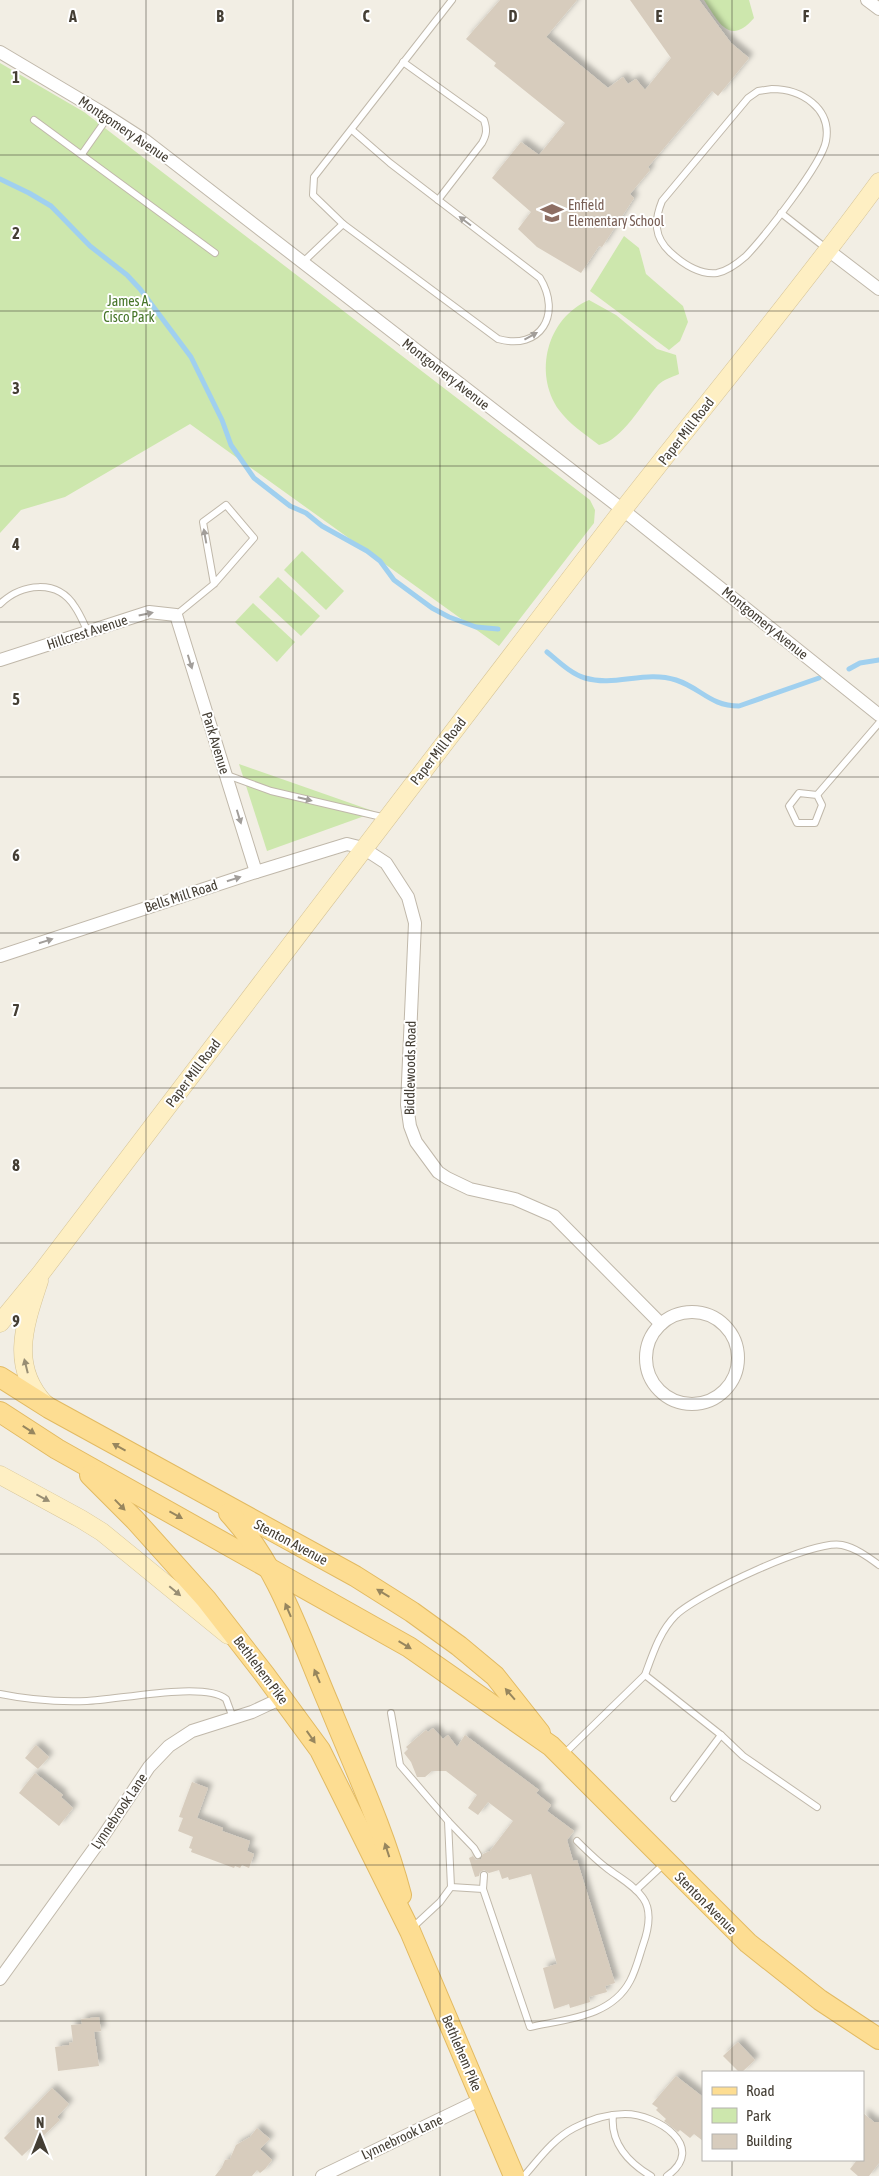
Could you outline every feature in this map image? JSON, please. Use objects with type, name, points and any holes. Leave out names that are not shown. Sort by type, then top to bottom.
[{"type":"main road","name":"Paper Mill Road","points":[[0,1323],[41,1274],[363,848],[623,510],[828,250],[879,182]]},
{"type":"main road","points":[[41,1274],[25,1324],[23,1346],[25,1365],[33,1388],[49,1408]]},
{"type":"main road","name":"Stenton Avenue","points":[[0,1377],[49,1408],[355,1576],[437,1629],[495,1676],[556,1751],[725,1922],[771,1963],[820,2000],[879,2038]]},
{"type":"main road","name":"Stenton Avenue","points":[[0,1412],[58,1449],[409,1647],[556,1751]]},
{"type":"main road","name":"Bethlehem Pike","points":[[58,1449],[89,1474],[135,1520],[189,1579],[247,1651],[320,1750],[358,1830],[410,1931],[514,2176]]},
{"type":"main road","points":[[0,1475],[82,1519],[102,1532],[247,1651]]},
{"type":"main road","name":"Bethlehem Pike","points":[[219,1503],[248,1536],[268,1566],[301,1638],[376,1820],[398,1886],[410,1931]]},
{"type":"street","points":[[867,0],[879,9]]},
{"type":"street","name":"Montgomery Avenue","points":[[0,52],[108,116],[146,141],[623,510],[879,715]]},
{"type":"street","points":[[828,250],[879,289]]},
{"type":"street","name":"Hillcrest Avenue","points":[[0,660],[149,612],[164,612],[176,615]]},
{"type":"street","name":"Park Avenue","points":[[176,615],[256,872]]},
{"type":"street","name":"Bells Mill Road","points":[[0,956],[347,844],[363,848]]},
{"type":"street","name":"Biddlewoods Road","points":[[363,848],[386,864],[396,878],[408,897],[415,923],[407,1105],[410,1126],[420,1148],[438,1172],[455,1182],[470,1189],[515,1198],[554,1216],[661,1324]]},
{"type":"street","points":[[690,1312],[706,1313],[720,1321],[732,1333],[737,1346],[739,1362],[735,1377],[726,1390],[716,1398],[700,1404],[684,1404],[669,1398],[653,1383],[647,1368],[646,1352],[651,1337],[661,1324],[674,1315],[690,1312]]},
{"type":"street","name":"Lynnebrook Lane","points":[[0,1979],[104,1836],[148,1767],[169,1746],[192,1731],[233,1718],[282,1698]]},
{"type":"street","name":"Lynnebrook Lane","points":[[322,2176],[482,2099]]},
{"type":"lane","points":[[352,130],[438,200],[540,278],[549,298],[550,309],[540,331],[520,341],[510,342],[498,339],[343,224],[313,195],[312,185],[314,176],[352,130],[452,0]]},
{"type":"lane","points":[[403,62],[484,120],[486,127],[486,135],[482,142],[438,200]]},
{"type":"lane","points":[[772,89],[786,89],[800,93],[813,104],[822,116],[826,128],[826,142],[819,158],[781,213],[746,256],[732,267],[718,273],[704,273],[689,267],[661,243],[657,231],[657,213],[662,201],[748,98],[758,91],[772,89]]},
{"type":"lane","points":[[82,154],[108,116]]},
{"type":"lane","points":[[34,120],[215,253]]},
{"type":"lane","points":[[781,213],[828,250]]},
{"type":"lane","points":[[302,263],[343,224]]},
{"type":"lane","points":[[176,615],[214,584],[254,538],[226,505],[203,522],[214,584]]},
{"type":"lane","points":[[0,604],[8,596],[22,589],[36,586],[51,589],[64,595],[75,606],[88,632]]},
{"type":"lane","points":[[816,795],[879,723]]},
{"type":"lane","points":[[226,774],[271,791],[386,818]]},
{"type":"lane","points":[[799,792],[816,795],[822,805],[815,823],[797,823],[789,806],[799,792]]},
{"type":"lane","points":[[556,1751],[644,1675],[660,1637],[676,1615],[712,1590],[819,1546],[842,1545],[861,1552],[879,1565]]},
{"type":"lane","points":[[644,1675],[721,1735],[743,1756],[816,1807]]},
{"type":"lane","points":[[0,1694],[28,1699],[69,1701],[108,1700],[183,1692],[214,1692],[226,1699],[233,1718]]},
{"type":"lane","points":[[391,1713],[400,1765],[474,1848],[478,1855]]},
{"type":"lane","points":[[674,1798],[721,1735]]},
{"type":"lane","points":[[410,1931],[426,1917],[451,1887],[448,1821]]},
{"type":"lane","points":[[484,1874],[483,1889],[530,2026],[576,2018],[610,2004],[620,1996],[630,1981],[646,1937],[649,1920],[648,1906],[636,1890],[607,1868],[577,1841]]},
{"type":"lane","points":[[636,1890],[666,1862]]},
{"type":"lane","points":[[451,1887],[483,1889]]},
{"type":"lane","points":[[524,2176],[552,2144],[573,2128],[597,2118],[627,2114],[650,2119],[666,2127],[679,2140],[682,2156],[678,2168],[667,2176]]},
{"type":"lane","points":[[613,2115],[612,2125],[625,2157],[636,2168],[651,2176]]},
{"type":"green space","points":[[704,0],[749,0],[754,18],[738,30],[731,31],[719,23]]},
{"type":"green space","name":"James A. Cisco Park","points":[[0,63],[84,112],[590,500],[595,510],[594,523],[499,646],[190,424],[65,497],[21,510],[0,533]]},
{"type":"green space","points":[[624,236],[639,248],[646,274],[683,306],[688,322],[680,341],[669,350],[590,291]]},
{"type":"green space","points":[[589,300],[616,315],[657,349],[676,355],[679,374],[658,385],[624,429],[608,442],[599,445],[573,425],[559,410],[551,395],[547,380],[548,348],[554,333],[575,308]]},
{"type":"green space","points":[[302,551],[344,591],[326,610],[284,570]]},
{"type":"green space","points":[[278,577],[320,616],[301,636],[259,597]]},
{"type":"green space","points":[[253,603],[295,642],[277,662],[235,622]]},
{"type":"green space","points":[[239,764],[373,811],[370,814],[267,851]]},
{"type":"building","name":"Enfield Elementary School","points":[[500,0],[577,0],[546,37],[608,88],[623,77],[628,84],[636,79],[645,90],[671,58],[630,0],[699,0],[731,43],[749,58],[718,96],[712,91],[648,167],[650,170],[630,194],[634,198],[602,247],[599,246],[581,273],[537,247],[518,229],[531,212],[492,178],[521,142],[539,155],[565,123],[494,66],[496,63],[466,39]]},
{"type":"building","points":[[433,1728],[443,1739],[448,1735],[457,1747],[465,1735],[539,1790],[536,1793],[551,1805],[547,1811],[574,1831],[567,1840],[573,1861],[577,1860],[615,1983],[605,1986],[607,1992],[589,1997],[590,2002],[570,2008],[569,2004],[554,2009],[543,1968],[557,1964],[531,1874],[509,1880],[508,1877],[502,1879],[499,1870],[489,1873],[484,1870],[480,1872],[479,1876],[475,1877],[469,1858],[473,1856],[476,1860],[481,1859],[483,1854],[490,1851],[513,1821],[488,1802],[478,1815],[468,1808],[477,1795],[446,1771],[432,1771],[425,1777],[417,1777],[411,1762],[404,1753],[408,1749],[406,1747],[426,1730],[428,1732]]},
{"type":"building","points":[[36,1745],[49,1757],[38,1769],[25,1758]]},
{"type":"building","points":[[35,1773],[63,1795],[61,1797],[73,1808],[59,1826],[19,1793]]},
{"type":"building","points":[[192,1782],[208,1788],[197,1818],[223,1828],[222,1831],[250,1841],[247,1851],[254,1854],[249,1868],[242,1865],[240,1868],[235,1866],[234,1868],[191,1852],[192,1849],[189,1848],[193,1837],[178,1831],[183,1818],[179,1817]]},
{"type":"building","points":[[99,2017],[101,2031],[94,2032],[99,2066],[58,2071],[55,2047],[69,2045],[69,2043],[73,2042],[71,2025],[82,2024],[81,2019]]},
{"type":"building","points":[[738,2042],[755,2060],[743,2071],[738,2071],[723,2056]]},
{"type":"building","points":[[676,2076],[702,2096],[702,2140],[694,2134],[690,2138],[680,2130],[678,2132],[664,2121],[666,2119],[656,2110],[658,2108],[652,2104]]},
{"type":"building","points":[[52,2088],[69,2104],[57,2117],[60,2120],[22,2156],[4,2138]]},
{"type":"building","points":[[864,2114],[874,2122],[879,2122],[879,2163],[869,2176],[858,2176],[850,2169],[856,2161],[864,2161]]},
{"type":"building","points":[[257,2128],[270,2139],[260,2149],[272,2160],[265,2169],[260,2173],[257,2170],[252,2176],[215,2176],[225,2160],[230,2159],[236,2145],[250,2137]]},
{"type":"waterway","points":[[0,179],[51,206],[90,246],[127,275],[140,289],[191,357],[222,420],[231,445],[254,478],[290,506],[306,513],[322,526],[367,551],[380,561],[394,580],[432,608],[449,617],[476,627],[498,629]]},
{"type":"waterway","points":[[547,652],[570,670],[585,678],[608,681],[641,677],[664,677],[685,683],[720,703],[739,706],[819,678]]},
{"type":"waterway","points":[[849,669],[860,663],[879,660]]},
{"type":"place","name":"Enfield Elementary School","points":[[552,213]]}]
